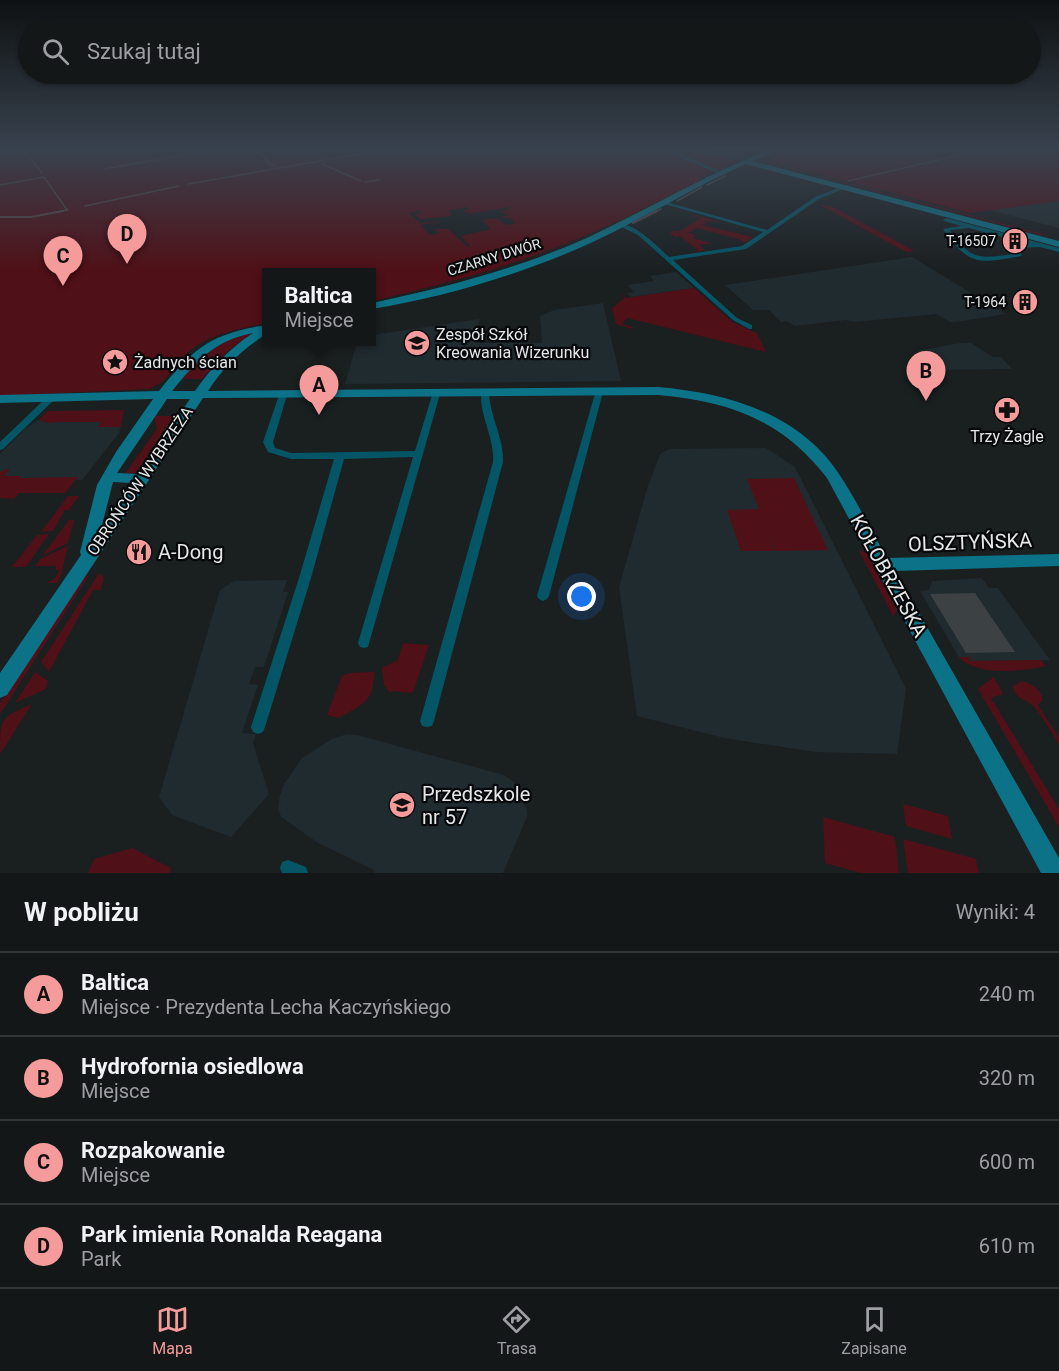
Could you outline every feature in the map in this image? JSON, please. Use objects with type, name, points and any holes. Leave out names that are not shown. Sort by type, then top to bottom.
[{"type":"main road","name":"CZARNY DWÓR","points":[[376,305],[521,266],[567,249],[693,189]]},
{"type":"main road","points":[[855,189],[1051,242]]},
{"type":"main road","points":[[164,395],[198,353],[213,343],[238,333],[262,330]]},
{"type":"main road","points":[[198,395],[230,355],[262,332]]},
{"type":"main road","points":[[136,396],[175,381]]},
{"type":"main road","name":"KOŁOBRZESKA","points":[[0,399],[164,395],[636,391],[681,393],[715,399],[748,409],[788,430],[811,448],[827,466],[1054,873]]},
{"type":"main road","name":"OBROŃCÓW WYBRZEŻA","points":[[81,568],[90,548],[100,494],[108,477],[164,395]]},
{"type":"main road","name":"OBROŃCÓW WYBRZEŻA","points":[[0,689],[198,395]]},
{"type":"main road","points":[[108,477],[142,479]]},
{"type":"main road","name":"OLSZTYŃSKA","points":[[882,565],[1059,560]]},
{"type":"street","points":[[668,259],[739,249],[817,198],[839,189]]},
{"type":"street","points":[[664,203],[768,232]]},
{"type":"street","points":[[946,220],[1051,242],[1059,250]]},
{"type":"street","points":[[620,225],[640,234],[735,320],[749,327]]},
{"type":"street","points":[[970,226],[946,229],[960,250],[975,260],[1019,255],[1014,249],[1016,246],[1051,242]]},
{"type":"street","points":[[543,596],[599,392]]},
{"type":"street","points":[[427,721],[498,462],[498,443],[486,411],[485,393]]},
{"type":"street","points":[[283,394],[268,442],[271,450],[291,456],[418,454]]},
{"type":"street","points":[[364,643],[436,394]]},
{"type":"street","points":[[0,447],[52,397]]},
{"type":"street","points":[[258,727],[303,587],[340,456]]},
{"type":"shaded area","points":[[0,189],[683,189],[624,218],[552,249],[476,275],[376,300],[376,268],[262,268],[262,324],[228,332],[200,344],[186,354],[163,381],[149,389],[0,396]],"holes":[[[516,206],[500,212],[510,215],[500,217],[510,218],[516,223],[506,225],[496,218],[482,220],[491,229],[461,236],[470,246],[468,247],[448,229],[435,229],[439,233],[430,235],[420,225],[441,221],[420,223],[409,213],[420,211],[422,213],[415,214],[420,219],[451,216],[449,210],[468,207],[469,209],[463,210],[469,214]]]},
{"type":"shaded area","points":[[864,189],[1051,236],[1041,235]]},
{"type":"shaded area","points":[[876,189],[1059,189],[1059,201],[970,213]]},
{"type":"shaded area","points":[[1059,201],[1059,228],[989,210]]},
{"type":"shaded area","points":[[818,204],[831,206],[915,251],[906,252]]},
{"type":"shaded area","points":[[689,213],[719,222],[709,221],[702,225],[753,237],[744,243],[741,242],[742,240],[697,228],[688,233],[696,235],[693,238],[713,244],[699,244],[705,250],[690,254],[699,251],[680,236],[675,237],[670,233],[674,230],[678,232],[701,218]]},
{"type":"shaded area","points":[[912,257],[1006,314],[956,322],[950,322],[937,314],[795,326],[786,321],[781,322],[769,310],[753,310],[725,285]]},
{"type":"shaded area","points":[[676,272],[694,288],[631,297],[627,293],[634,292],[627,285],[654,281],[650,276]]},
{"type":"shaded area","points":[[694,288],[732,322],[757,333],[766,352],[627,318],[622,324],[633,327],[632,329],[616,324],[612,308],[624,298],[620,292],[626,298]]},
{"type":"shaded area","name":"Zespół Szkół Kreowania Wizerunku","points":[[603,303],[621,381],[345,384],[356,346],[376,346],[376,334],[479,319],[477,343],[542,343],[540,316],[554,310]]},
{"type":"shaded area","points":[[255,331],[227,352],[202,379],[182,379],[197,361],[214,348]]},
{"type":"shaded area","points":[[971,343],[993,357],[1001,357],[1012,369],[934,370],[917,351]]},
{"type":"shaded area","points":[[124,410],[121,427],[98,427],[101,422],[48,423],[39,420],[47,411]]},
{"type":"shaded area","points":[[154,416],[179,416],[173,418],[144,461],[148,461],[143,467],[136,473],[125,474],[157,429]]},
{"type":"shaded area","points":[[39,420],[122,420],[119,433],[82,480],[0,479],[0,454],[26,428]]},
{"type":"shaded area","points":[[766,448],[795,467],[906,689],[897,754],[815,752],[724,738],[637,716],[619,587],[647,489],[660,454],[669,449]]},
{"type":"shaded area","points":[[10,469],[4,476],[78,477],[65,493],[19,493],[14,499],[0,498],[0,472]]},
{"type":"shaded area","points":[[794,478],[828,550],[776,551],[770,535],[775,551],[741,551],[727,510],[759,509],[747,479]]},
{"type":"shaded area","points":[[68,496],[79,496],[69,510],[65,510],[53,531],[41,532]]},
{"type":"shaded area","points":[[69,520],[74,520],[68,543],[42,556]]},
{"type":"shaded area","points":[[49,534],[26,567],[12,567],[37,535]]},
{"type":"shaded area","points":[[68,546],[61,576],[57,583],[47,583],[54,579],[60,570],[55,570],[56,566],[35,566],[40,559]]},
{"type":"shaded area","points":[[859,551],[866,552],[897,609],[895,615],[893,616]]},
{"type":"shaded area","points":[[99,573],[104,578],[101,590],[93,590],[49,672],[41,662]]},
{"type":"shaded area","points":[[90,574],[0,714],[0,703],[81,580]]},
{"type":"shaded area","points":[[982,578],[989,588],[998,588],[1050,660],[971,661],[969,657],[959,657],[920,591],[929,590],[932,581]]},
{"type":"shaded area","points":[[287,580],[283,592],[288,592],[264,667],[255,667],[249,684],[258,685],[242,733],[256,734],[253,743],[269,794],[231,837],[172,815],[159,797],[220,590],[234,581]]},
{"type":"shaded area","points":[[403,643],[429,645],[413,693],[393,691],[390,693],[384,685],[382,668],[398,660]]},
{"type":"shaded area","points":[[959,657],[969,657],[971,661],[1041,660],[1046,666],[1013,671],[988,670],[977,668]]},
{"type":"shaded area","points":[[35,672],[48,681],[46,689],[15,703]]},
{"type":"shaded area","points":[[374,672],[372,690],[366,701],[339,718],[327,715],[342,676],[349,673]]},
{"type":"shaded area","points":[[994,677],[1003,694],[991,698],[1059,809],[1059,827],[978,689]]},
{"type":"shaded area","points":[[1022,681],[1033,685],[1040,693],[1043,700],[1038,705],[1059,737],[1059,744],[1035,708],[1014,691],[1013,686]]},
{"type":"shaded area","points":[[32,704],[0,754],[0,733],[4,721],[14,712]]},
{"type":"shaded area","name":"Przedszkole nr 57","points":[[347,734],[504,775],[514,782],[527,810],[527,817],[503,873],[375,873],[372,869],[318,843],[281,817],[278,808],[280,795],[284,784],[302,758],[332,739]]},
{"type":"shaded area","points":[[903,804],[948,816],[952,839],[906,826]]},
{"type":"shaded area","points":[[823,817],[895,837],[899,873],[860,873],[825,863]]},
{"type":"shaded area","points":[[903,839],[976,859],[979,873],[908,873]]},
{"type":"shaded area","points":[[132,848],[171,868],[170,873],[88,873],[94,859]]},
{"type":"building","points":[[975,593],[1015,652],[966,653],[930,594]]},
{"type":"waterway","points":[[52,189],[67,210]]},
{"type":"waterway","points":[[85,206],[166,189]]},
{"type":"waterway","points":[[677,201],[699,189]]},
{"type":"waterway","points":[[654,212],[661,209]]},
{"type":"waterway","points":[[55,212],[68,210]]},
{"type":"waterway","points":[[0,217],[31,217],[63,211]]},
{"type":"waterway","points":[[633,223],[657,211]]},
{"type":"place","name":"T-16507","points":[[1015,241]]},
{"type":"place","name":"Park imienia Ronalda Reagana","points":[[127,264]]},
{"type":"place","name":"Rozpakowanie","points":[[63,286]]},
{"type":"place","name":"T-1964","points":[[1025,302]]},
{"type":"place","name":"Zespół Szkół Kreowania Wizerunku","points":[[417,343]]},
{"type":"place","name":"Żadnych ścian","points":[[115,362]]},
{"type":"place","name":"Hydrofornia osiedlowa","points":[[926,401]]},
{"type":"place","name":"Trzy Żagle","points":[[1007,410]]},
{"type":"place","name":"Baltica","points":[[319,415]]},
{"type":"place","name":"A-Dong","points":[[139,552]]},
{"type":"place","name":"Przedszkole nr 57","points":[[402,805]]}]
